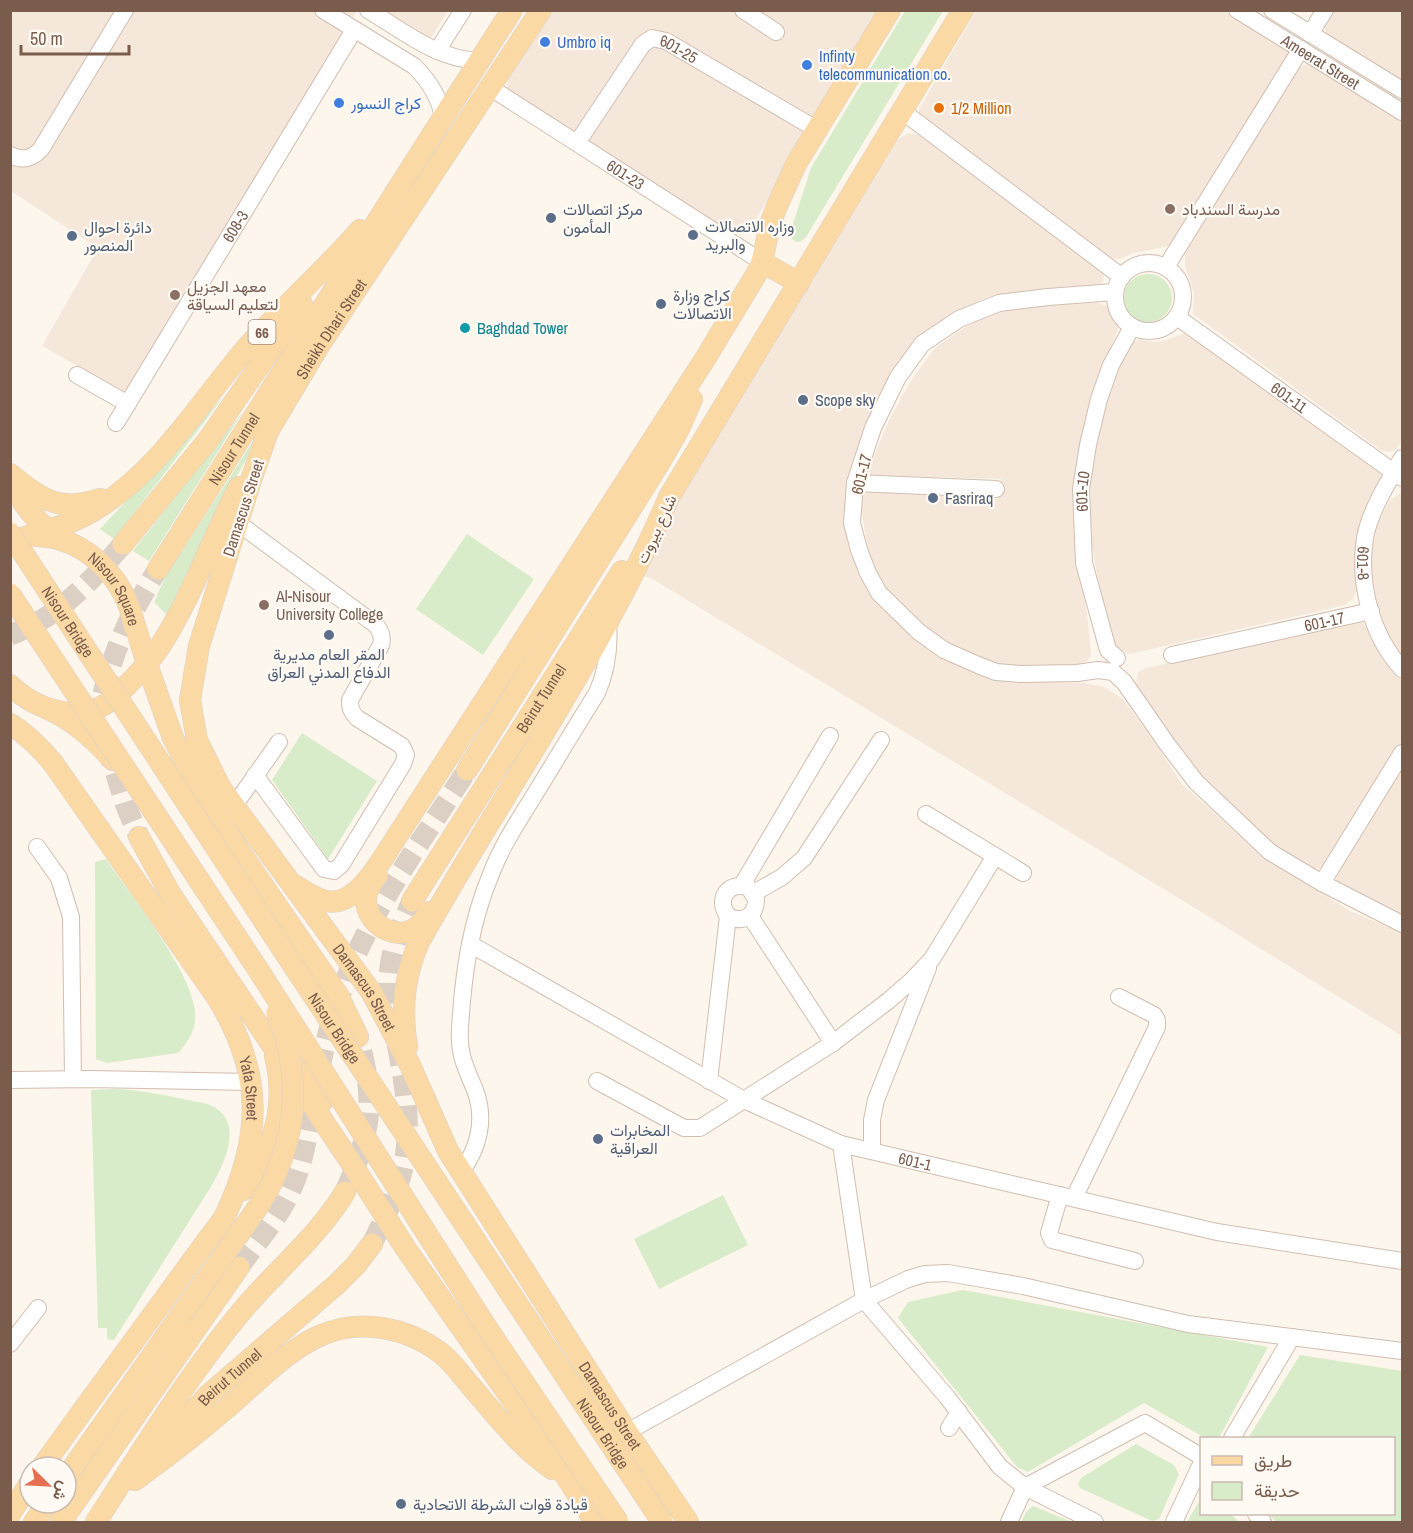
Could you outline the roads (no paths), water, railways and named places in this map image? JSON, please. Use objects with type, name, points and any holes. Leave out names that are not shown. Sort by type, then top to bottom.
[{"type":"main road","name":"Sheikh Dhari Street","points":[[312,327],[512,10]]},
{"type":"main road","name":"Sheikh Dhari Street","points":[[116,697],[147,664],[160,646],[270,426],[317,349],[541,10]]},
{"type":"main road","name":"شارع بيروت","points":[[410,1065],[404,1026],[405,983],[419,942],[608,624],[641,560],[669,497],[963,10]]},
{"type":"main road","points":[[290,882],[328,902],[341,901],[363,885],[394,841],[705,358],[757,273],[762,262],[770,224],[784,187],[884,13]]},
{"type":"main road","name":"Sheikh Dhari Street","points":[[15,538],[48,530],[78,519],[101,507],[134,480],[188,422],[248,346],[337,256],[407,174]]},
{"type":"main road","points":[[123,544],[208,440],[337,256]]},
{"type":"main road","points":[[762,262],[799,284]]},
{"type":"main road","name":"Nisour Tunnel","points":[[158,569],[312,327]]},
{"type":"main road","name":"Beirut Tunnel","points":[[467,770],[679,429],[696,389],[705,358]]},
{"type":"main road","name":"Damascus Street","points":[[270,426],[199,646],[189,700],[197,740],[219,802],[290,882],[372,993],[410,1065],[430,1115],[448,1151],[627,1432],[688,1522]]},
{"type":"main road","points":[[10,474],[33,492],[57,505],[73,506],[90,503],[120,492]]},
{"type":"main road","points":[[10,483],[31,514],[48,530],[68,542]]},
{"type":"main road","name":"Beirut Tunnel","points":[[412,901],[669,497]]},
{"type":"main road","name":"Nisour Square","points":[[13,688],[30,701],[48,709],[65,713],[97,709],[116,697],[129,680],[134,666],[136,638],[132,616],[124,595],[104,567],[87,552],[68,542],[47,536],[15,538]]},
{"type":"main road","name":"Nisour Bridge","points":[[15,538],[272,933],[662,1522]]},
{"type":"main road","name":"Nisour Bridge","points":[[10,594],[259,971],[487,1328],[618,1522]]},
{"type":"main road","points":[[184,602],[162,663],[159,682],[166,718],[178,741],[192,758]]},
{"type":"main road","points":[[132,616],[173,738],[219,802],[338,995],[358,1037]]},
{"type":"main road","points":[[189,700],[188,723],[196,774],[219,802]]},
{"type":"main road","points":[[48,709],[70,720],[83,730],[116,764],[264,994],[308,1070],[348,1158]]},
{"type":"main road","name":"Yafa Street","points":[[10,724],[23,732],[54,763],[219,999],[234,1025],[245,1053],[252,1082],[251,1135],[245,1161],[224,1217],[51,1455]]},
{"type":"main road","points":[[139,837],[171,895],[348,1158],[406,1249],[595,1522]]},
{"type":"main road","points":[[394,841],[385,862],[367,892],[366,903],[375,923],[395,933],[416,928],[446,894]]},
{"type":"main road","points":[[78,1461],[268,1190],[280,1166],[292,1117],[291,1067],[287,1043],[279,1019],[259,971]]},
{"type":"main road","points":[[224,1217],[256,1172],[267,1153],[274,1133],[279,1113],[280,1091],[272,1046]]},
{"type":"main road","points":[[98,1522],[143,1449],[218,1340],[242,1310],[320,1228],[345,1192]]},
{"type":"main road","name":"Beirut Tunnel","points":[[98,1522],[170,1436],[207,1396],[337,1284],[372,1244]]},
{"type":"main road","points":[[61,1522],[239,1267]]},
{"type":"main road","points":[[135,1480],[188,1441],[296,1350],[318,1336],[370,1326],[421,1340],[443,1355],[519,1441],[541,1462],[567,1479]]},
{"type":"street","points":[[10,155],[17,158],[28,158],[41,148],[125,10]]},
{"type":"street","points":[[368,10],[437,51],[459,59],[481,60]]},
{"type":"street","points":[[437,51],[463,10]]},
{"type":"street","points":[[743,10],[776,32]]},
{"type":"street","name":"Ameerat Street","points":[[1237,10],[1402,112]]},
{"type":"street","name":"Ameerat Street","points":[[1272,10],[1402,90]]},
{"type":"street","points":[[1310,34],[1325,10]]},
{"type":"street","points":[[324,11],[414,66],[437,95],[443,118]]},
{"type":"street","name":"608-3","points":[[116,423],[354,30]]},
{"type":"street","name":"601-25","points":[[577,143],[643,44],[652,38],[666,41],[816,129]]},
{"type":"street","points":[[1166,267],[1301,49]]},
{"type":"street","name":"601-23","points":[[491,88],[762,262]]},
{"type":"street","points":[[902,111],[1119,285]]},
{"type":"street","points":[[1154,263],[1166,267],[1176,277],[1183,290],[1183,304],[1177,316],[1172,323],[1157,331],[1149,332],[1132,327],[1124,321],[1115,302],[1119,285],[1131,269],[1142,264],[1154,263]]},
{"type":"street","name":"601-17","points":[[1115,665],[1077,673],[996,672],[935,645],[896,612],[879,593],[859,550],[852,523],[855,483],[873,428],[898,377],[922,344],[959,319],[999,303],[1119,285]]},
{"type":"street","name":"601-11","points":[[1177,316],[1400,469]]},
{"type":"street","name":"601-10","points":[[1132,327],[1111,365],[1099,399],[1081,489],[1084,563],[1108,650],[1124,682],[1196,782],[1270,852],[1322,884],[1402,924]]},
{"type":"street","points":[[77,375],[128,404]]},
{"type":"street","name":"601-8","points":[[1400,469],[1375,510],[1365,536],[1364,587],[1381,638],[1402,669]]},
{"type":"street","points":[[855,483],[996,489]]},
{"type":"street","points":[[238,523],[380,630],[381,645],[350,700],[350,707],[357,718],[402,746],[406,755],[404,764],[341,865],[334,871],[328,871],[321,865],[255,776]]},
{"type":"street","name":"601-17","points":[[1172,655],[1371,611]]},
{"type":"street","points":[[461,1172],[474,1151],[480,1130],[480,1114],[474,1090],[462,1060],[459,1039],[462,984],[481,900],[499,856],[597,693],[609,653],[608,624]]},
{"type":"street","points":[[748,889],[830,736]]},
{"type":"street","points":[[709,1080],[728,916],[722,905],[722,898],[730,888],[748,889],[783,877],[804,858],[881,740]]},
{"type":"street","points":[[219,802],[255,776],[279,742]]},
{"type":"street","points":[[1322,884],[1402,753]]},
{"type":"street","points":[[926,814],[1023,873]]},
{"type":"street","points":[[37,847],[58,878],[71,917],[73,1079]]},
{"type":"street","points":[[872,1151],[872,1120],[876,1100],[932,959],[995,856]]},
{"type":"street","points":[[728,916],[739,920],[750,916],[756,905],[748,889]]},
{"type":"street","points":[[750,916],[833,1043]]},
{"type":"street","name":"601-1","points":[[470,944],[744,1100],[841,1144],[1217,1232],[1402,1261]]},
{"type":"street","points":[[597,1081],[684,1128],[700,1128],[833,1043],[888,1001],[932,959]]},
{"type":"street","points":[[1119,997],[1154,1015],[1157,1027],[1049,1233],[1052,1240],[1135,1261]]},
{"type":"street","points":[[10,1080],[252,1082]]},
{"type":"street","points":[[841,1144],[864,1300],[959,1412],[1000,1467],[1025,1487],[1095,1522]]},
{"type":"street","points":[[627,1432],[864,1300],[908,1279],[925,1274],[948,1273],[1023,1286],[1188,1324],[1402,1351]]},
{"type":"street","points":[[10,1344],[38,1308]]},
{"type":"street","points":[[1233,1437],[1292,1336]]},
{"type":"street","points":[[949,1428],[959,1412]]},
{"type":"street","points":[[1009,1522],[1025,1487],[1146,1423],[1200,1456]]},
{"type":"street","points":[[1174,1522],[1200,1466]]},
{"type":"tunnel","points":[[10,635],[43,619],[72,597],[123,544]]},
{"type":"tunnel","points":[[103,694],[125,630],[158,569]]},
{"type":"tunnel","points":[[106,743],[126,806],[139,837]]},
{"type":"tunnel","points":[[239,1267],[281,1209],[296,1179],[329,1029],[339,997],[357,954],[400,873],[467,770]]},
{"type":"tunnel","points":[[372,1244],[391,1204],[404,1163],[406,1148],[406,1101],[389,983],[394,947],[412,901]]},
{"type":"tunnel","points":[[345,1192],[361,1150],[368,1116],[367,1080],[358,1037]]},
{"type":"place","name":"Umbro iq","points":[[545,42]]},
{"type":"place","name":"Infinty telecommunication co.","points":[[807,65]]},
{"type":"place","name":"كراج النسور","points":[[339,103]]},
{"type":"place","name":"1/2 Million","points":[[939,108]]},
{"type":"place","name":"مدرسة السندباد","points":[[1170,209]]},
{"type":"place","name":"مركز اتصالات المأمون","points":[[551,218]]},
{"type":"place","name":"وزاره الاتصالات والبريد","points":[[693,235]]},
{"type":"place","name":"دائرة احوال المنصور","points":[[72,236]]},
{"type":"place","name":"معهد الجزيل لتعليم السياقة","points":[[175,295]]},
{"type":"place","name":"كراج وزارة الاتصالات","points":[[661,304]]},
{"type":"place","name":"Baghdad Tower","points":[[465,328]]},
{"type":"place","name":"Scope sky","points":[[803,400]]},
{"type":"place","name":"Fasriraq","points":[[933,498]]},
{"type":"place","name":"Al-Nisour University College","points":[[264,605]]},
{"type":"place","name":"المقر العام مديرية الدفاع المدني العراق","points":[[329,635]]},
{"type":"place","name":"المخابرات العراقية","points":[[598,1139]]},
{"type":"place","name":"قيادة قوات الشرطة الاتحادية","points":[[401,1504]]}]
